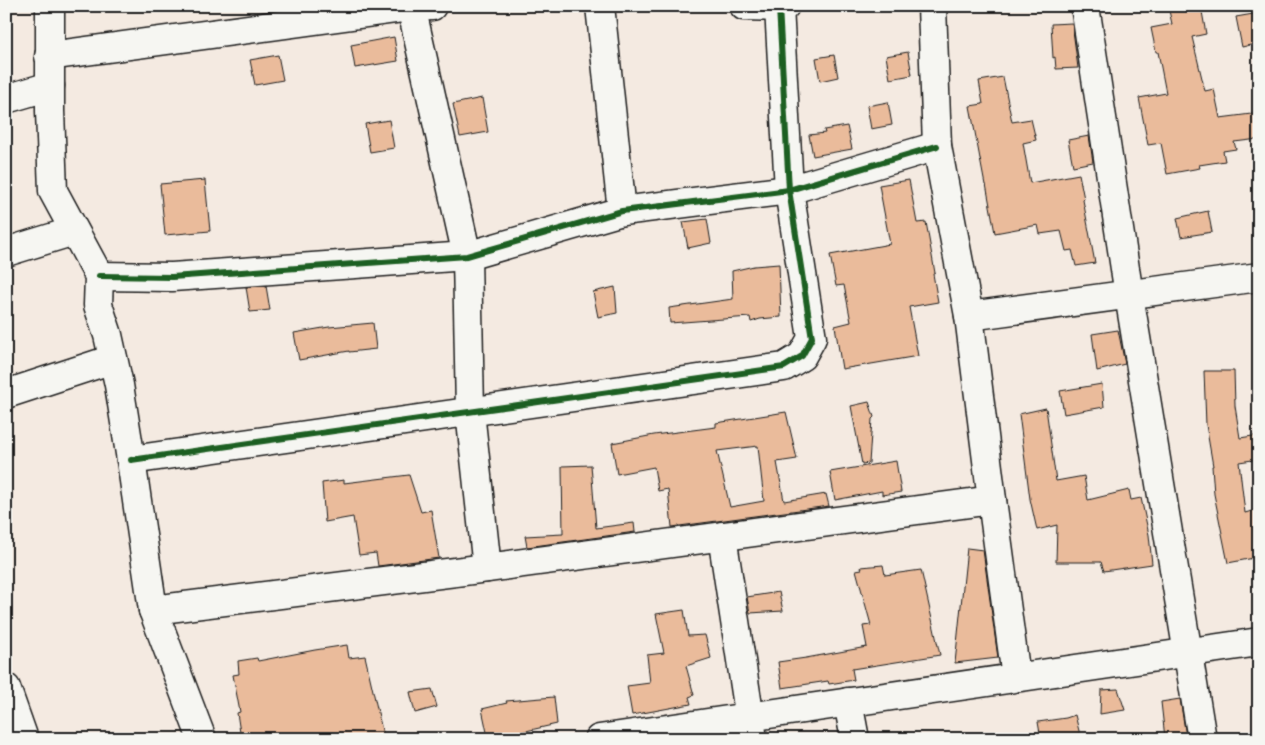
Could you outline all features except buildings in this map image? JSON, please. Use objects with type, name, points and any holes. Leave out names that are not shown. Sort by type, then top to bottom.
[{"type":"street","points":[[50,6],[49,56],[53,191],[99,276],[98,305],[108,335],[113,360],[131,460],[153,610],[202,739]]},
{"type":"street","points":[[49,56],[270,16],[432,6]]},
{"type":"street","points":[[600,6],[622,211]]},
{"type":"street","points":[[131,460],[784,367],[802,356],[812,338],[789,190],[782,7],[744,6]]},
{"type":"street","points":[[932,6],[938,146],[969,316],[1016,677]]},
{"type":"street","points":[[1085,6],[1129,295],[1202,739]]},
{"type":"street","points":[[411,7],[467,256],[470,412],[487,568]]},
{"type":"street","points":[[6,99],[50,86]]},
{"type":"street","points":[[99,276],[172,276],[467,256],[622,211],[789,190],[938,146]]},
{"type":"street","points":[[6,252],[74,230]]},
{"type":"street","points":[[969,316],[1259,277]]},
{"type":"street","points":[[6,394],[113,360]]},
{"type":"street","points":[[153,610],[487,568],[992,500]]},
{"type":"street","points":[[722,536],[751,728]]},
{"type":"street","points":[[599,739],[751,728],[848,702],[1259,642]]},
{"type":"street","points":[[6,688],[24,739]]},
{"type":"street","points":[[848,702],[855,739]]},
{"type":"cycle path","points":[[131,460],[784,367],[802,356],[812,338],[789,190],[779,7]]},
{"type":"cycle path","points":[[99,276],[172,277],[467,256],[622,211],[789,190],[937,146]]}]
